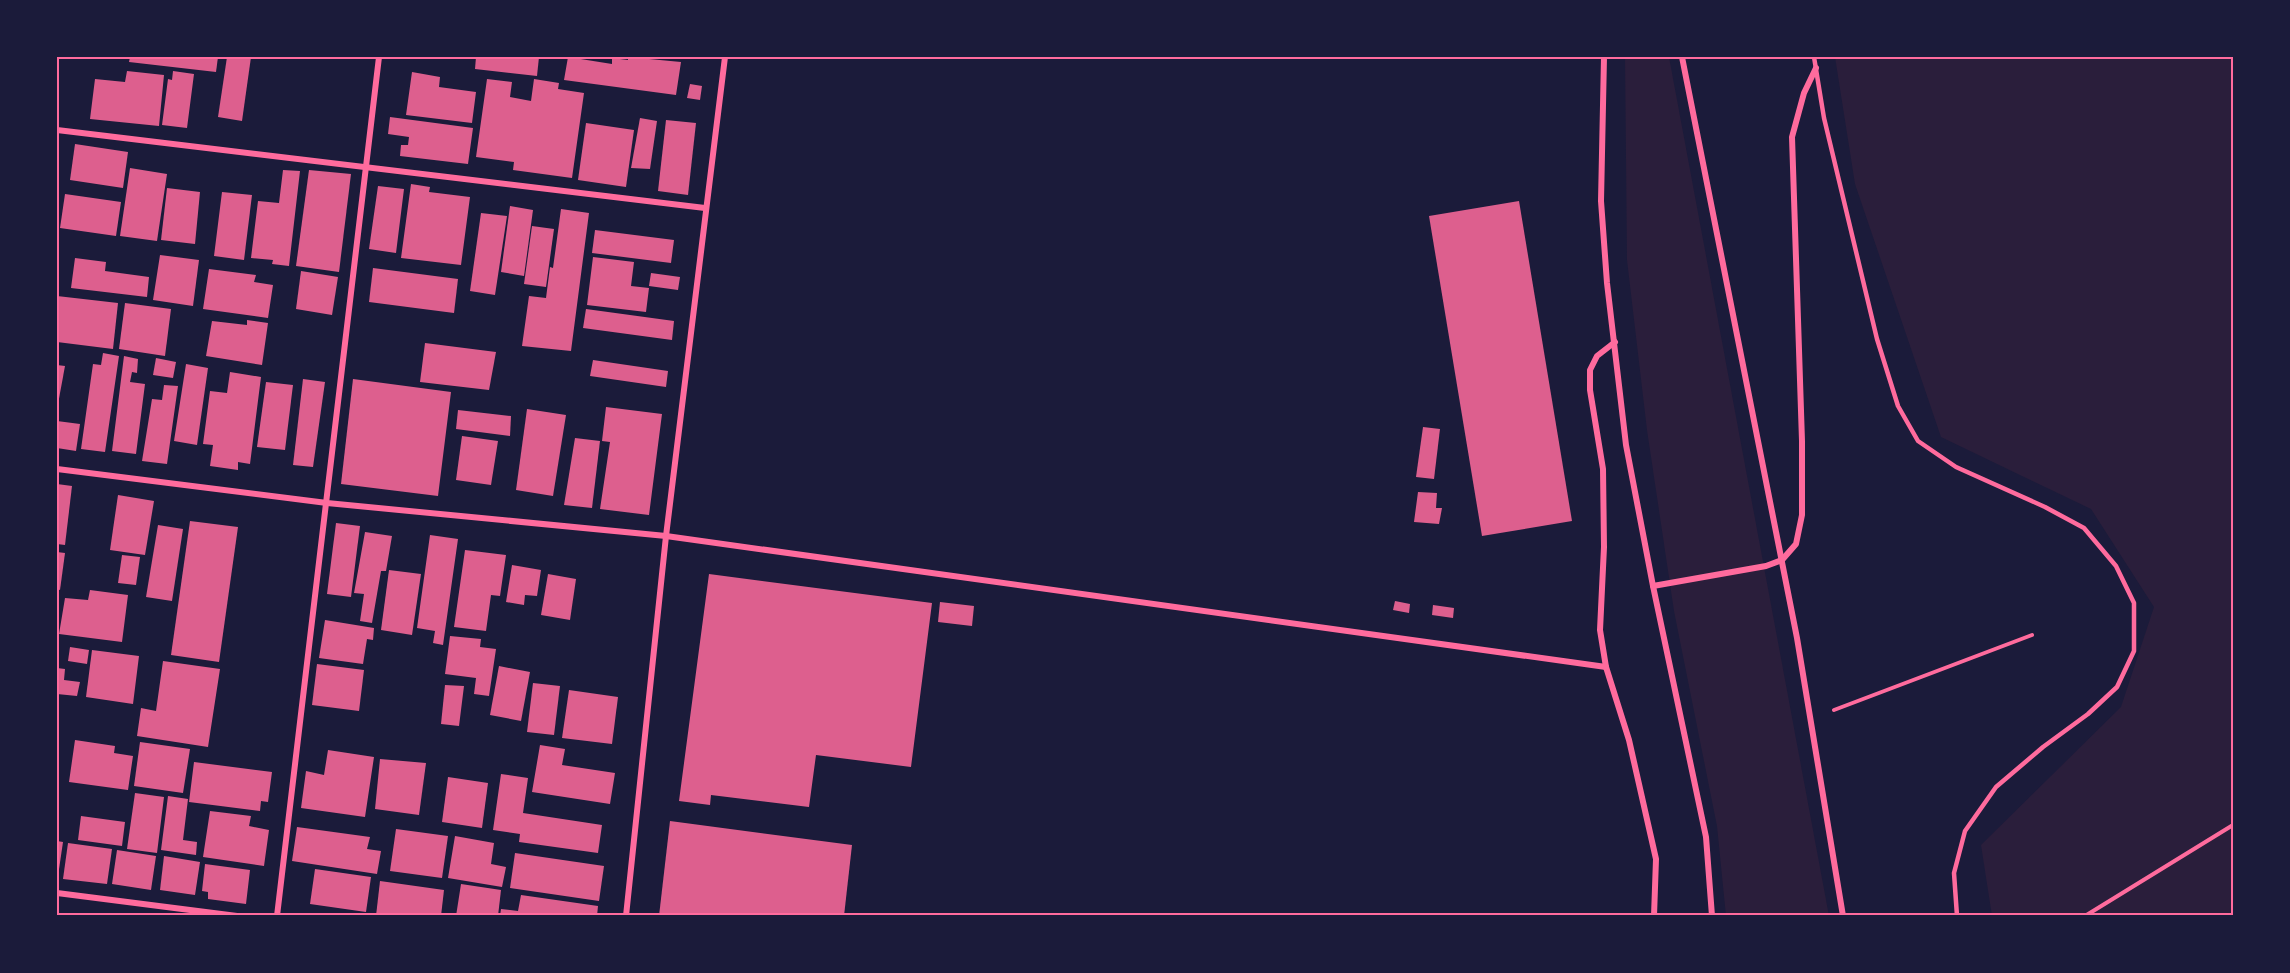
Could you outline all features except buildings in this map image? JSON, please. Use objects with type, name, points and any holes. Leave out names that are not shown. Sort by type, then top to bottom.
[{"type":"street","points":[[277,916],[379,57]]},
{"type":"street","points":[[626,916],[666,536],[725,57]]},
{"type":"street","points":[[1604,57],[1601,201],[1607,283],[1616,342],[1626,445],[1706,837],[1712,916]]},
{"type":"street","points":[[1682,57],[1797,638],[1843,916]]},
{"type":"street","points":[[1653,586],[1766,566],[1782,560],[1796,544],[1802,515],[1801,429],[1791,137],[1804,93],[1816,68]]},
{"type":"street","points":[[57,130],[705,208]]},
{"type":"street","points":[[1616,342],[1597,356],[1590,370],[1590,390],[1603,469],[1604,547],[1600,630],[1606,668],[1629,740],[1656,860],[1654,916]]},
{"type":"street","points":[[57,469],[327,503],[666,536],[1606,668]]},
{"type":"street","points":[[57,893],[237,916]]},
{"type":"lane","points":[[1814,57],[1824,118],[1878,339],[1898,406],[1918,441],[1956,467],[2045,507],[2084,528],[2116,567],[2134,603],[2134,651],[2117,687],[2088,714],[2043,747],[1996,787],[1965,831],[1954,873],[1957,916]]},
{"type":"path","points":[[1810,720],[2032,635]]},
{"type":"path","points":[[2085,916],[2233,825]]},
{"type":"shaded area","points":[[1625,57],[1669,57],[1829,916],[1726,916],[1717,826],[1674,611],[1647,430],[1627,260]]},
{"type":"shaded area","points":[[1835,57],[2233,57],[2233,916],[1992,916],[1981,845],[2121,707],[2154,607],[2091,509],[1941,437],[1855,184]]}]
